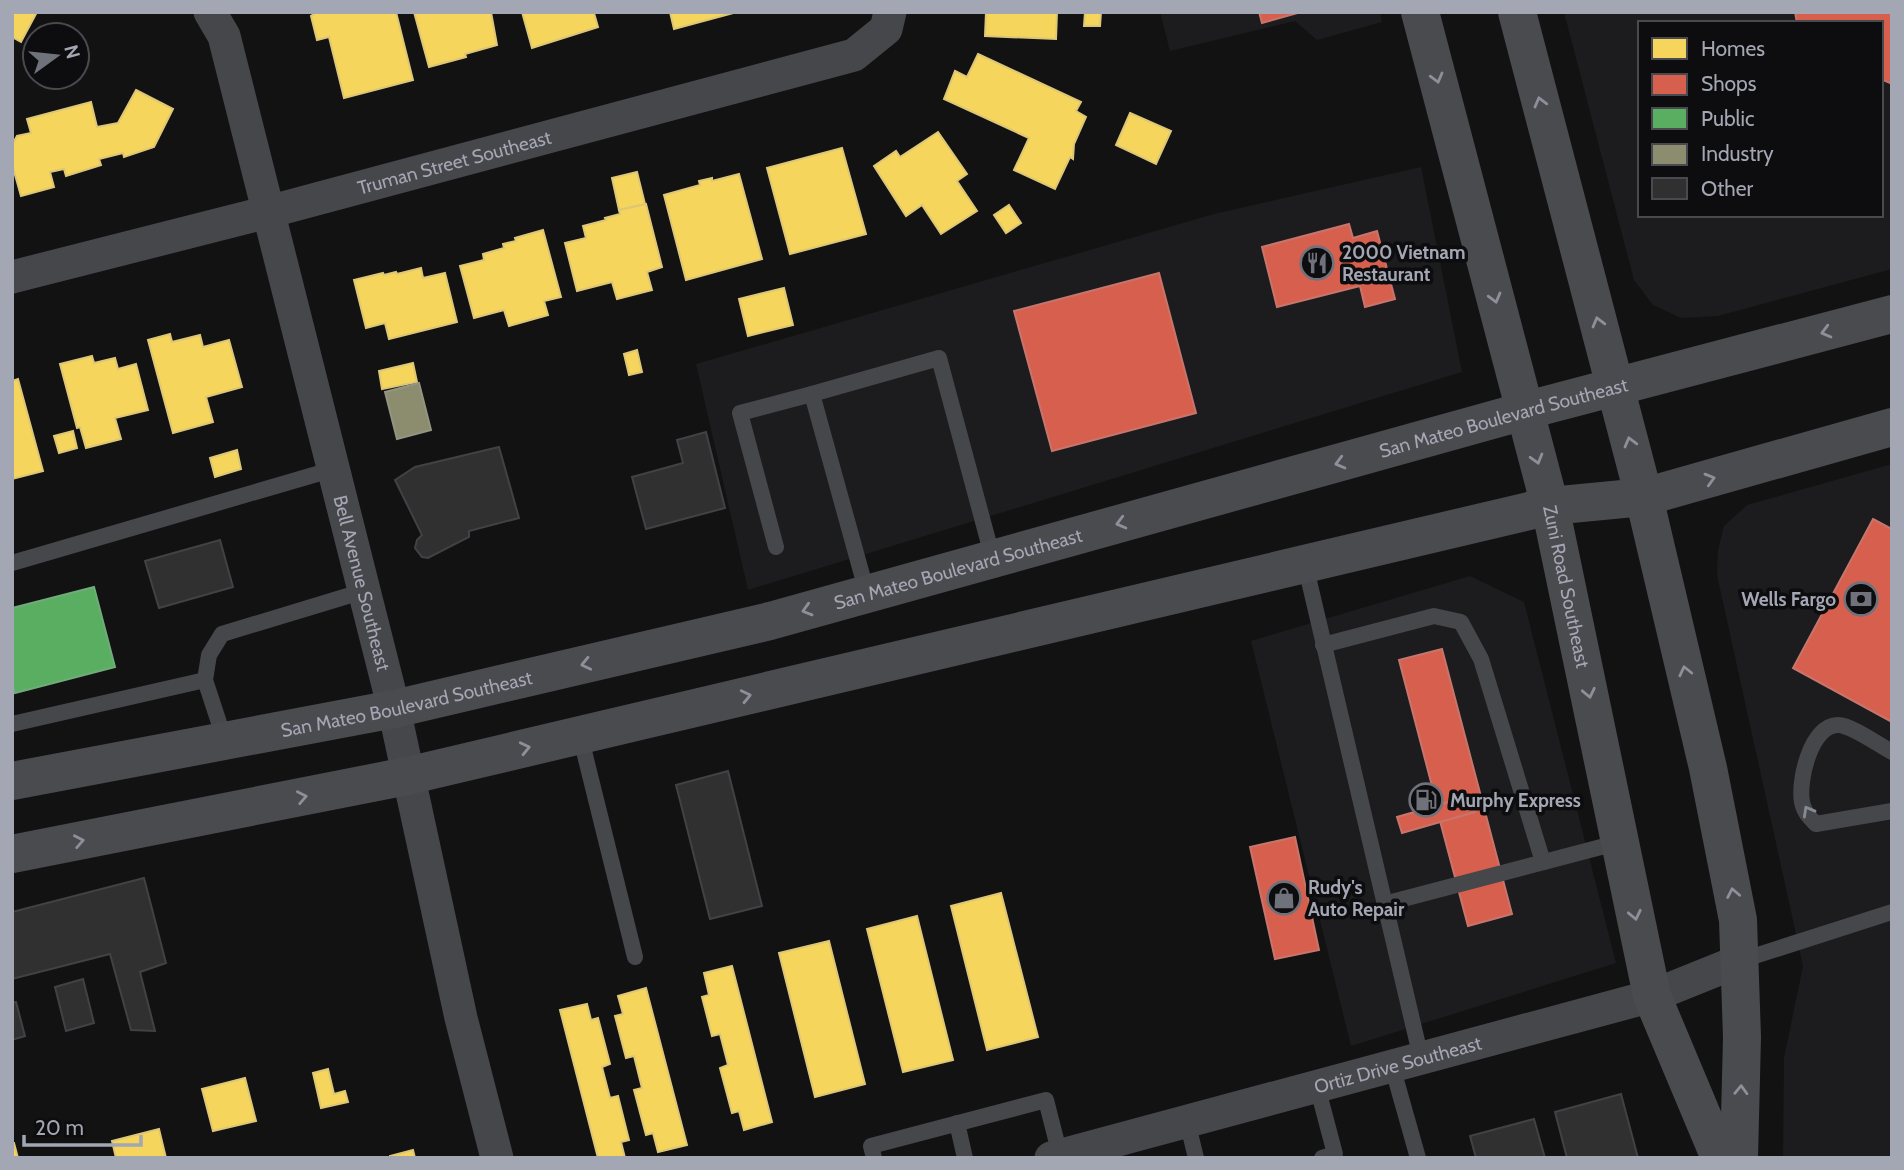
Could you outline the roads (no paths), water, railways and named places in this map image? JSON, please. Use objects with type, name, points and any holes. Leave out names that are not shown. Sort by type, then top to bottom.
[{"type":"main road","name":"Zuni Road Southeast","points":[[1420,12],[1550,506],[1652,996],[1720,1158]]},
{"type":"main road","points":[[1517,12],[1644,497],[1708,768],[1738,919],[1742,1037],[1739,1158]]},
{"type":"main road","name":"San Mateo Boulevard Southeast","points":[[12,781],[394,709],[770,621],[1524,411],[1892,314]]},
{"type":"main road","points":[[12,854],[407,776],[1550,506],[1644,497],[1892,427]]},
{"type":"street","name":"Bell Avenue Southeast","points":[[210,12],[224,36],[334,469],[394,709],[460,1018],[497,1158]]},
{"type":"street","name":"Truman Street Southeast","points":[[12,277],[268,212],[855,55],[888,21]]},
{"type":"street","name":"Ortiz Drive Southeast","points":[[1055,1156],[1652,996],[1739,961]]},
{"type":"lane","points":[[776,547],[740,413],[939,358],[993,559]]},
{"type":"lane","points":[[812,394],[867,593]]},
{"type":"lane","points":[[12,563],[334,469]]},
{"type":"lane","points":[[1305,564],[1384,904],[1418,1158]]},
{"type":"lane","points":[[225,741],[205,680],[209,655],[222,634],[364,591]]},
{"type":"lane","points":[[1324,645],[1434,616],[1461,621],[1481,659],[1543,862]]},
{"type":"lane","points":[[12,724],[205,680]]},
{"type":"lane","points":[[1892,752],[1842,725],[1829,726],[1812,747],[1802,784],[1802,800],[1806,815],[1816,824],[1892,811]]},
{"type":"lane","points":[[580,735],[635,957]]},
{"type":"lane","points":[[1384,904],[1620,842]]},
{"type":"lane","points":[[1739,961],[1892,912]]},
{"type":"lane","points":[[1317,1086],[1335,1154],[1322,1158]]},
{"type":"lane","points":[[874,1158],[871,1146],[1046,1100],[1055,1156]]},
{"type":"lane","points":[[1187,1121],[1196,1158]]},
{"type":"lane","points":[[957,1123],[965,1158]]},
{"type":"place","name":"2000 Vietnam Restaurant","points":[[1317,263]]},
{"type":"place","name":"Wells Fargo","points":[[1861,599]]},
{"type":"place","name":"Murphy Express","points":[[1426,800]]},
{"type":"place","name":"Rudy's Auto Repair","points":[[1284,898]]}]
